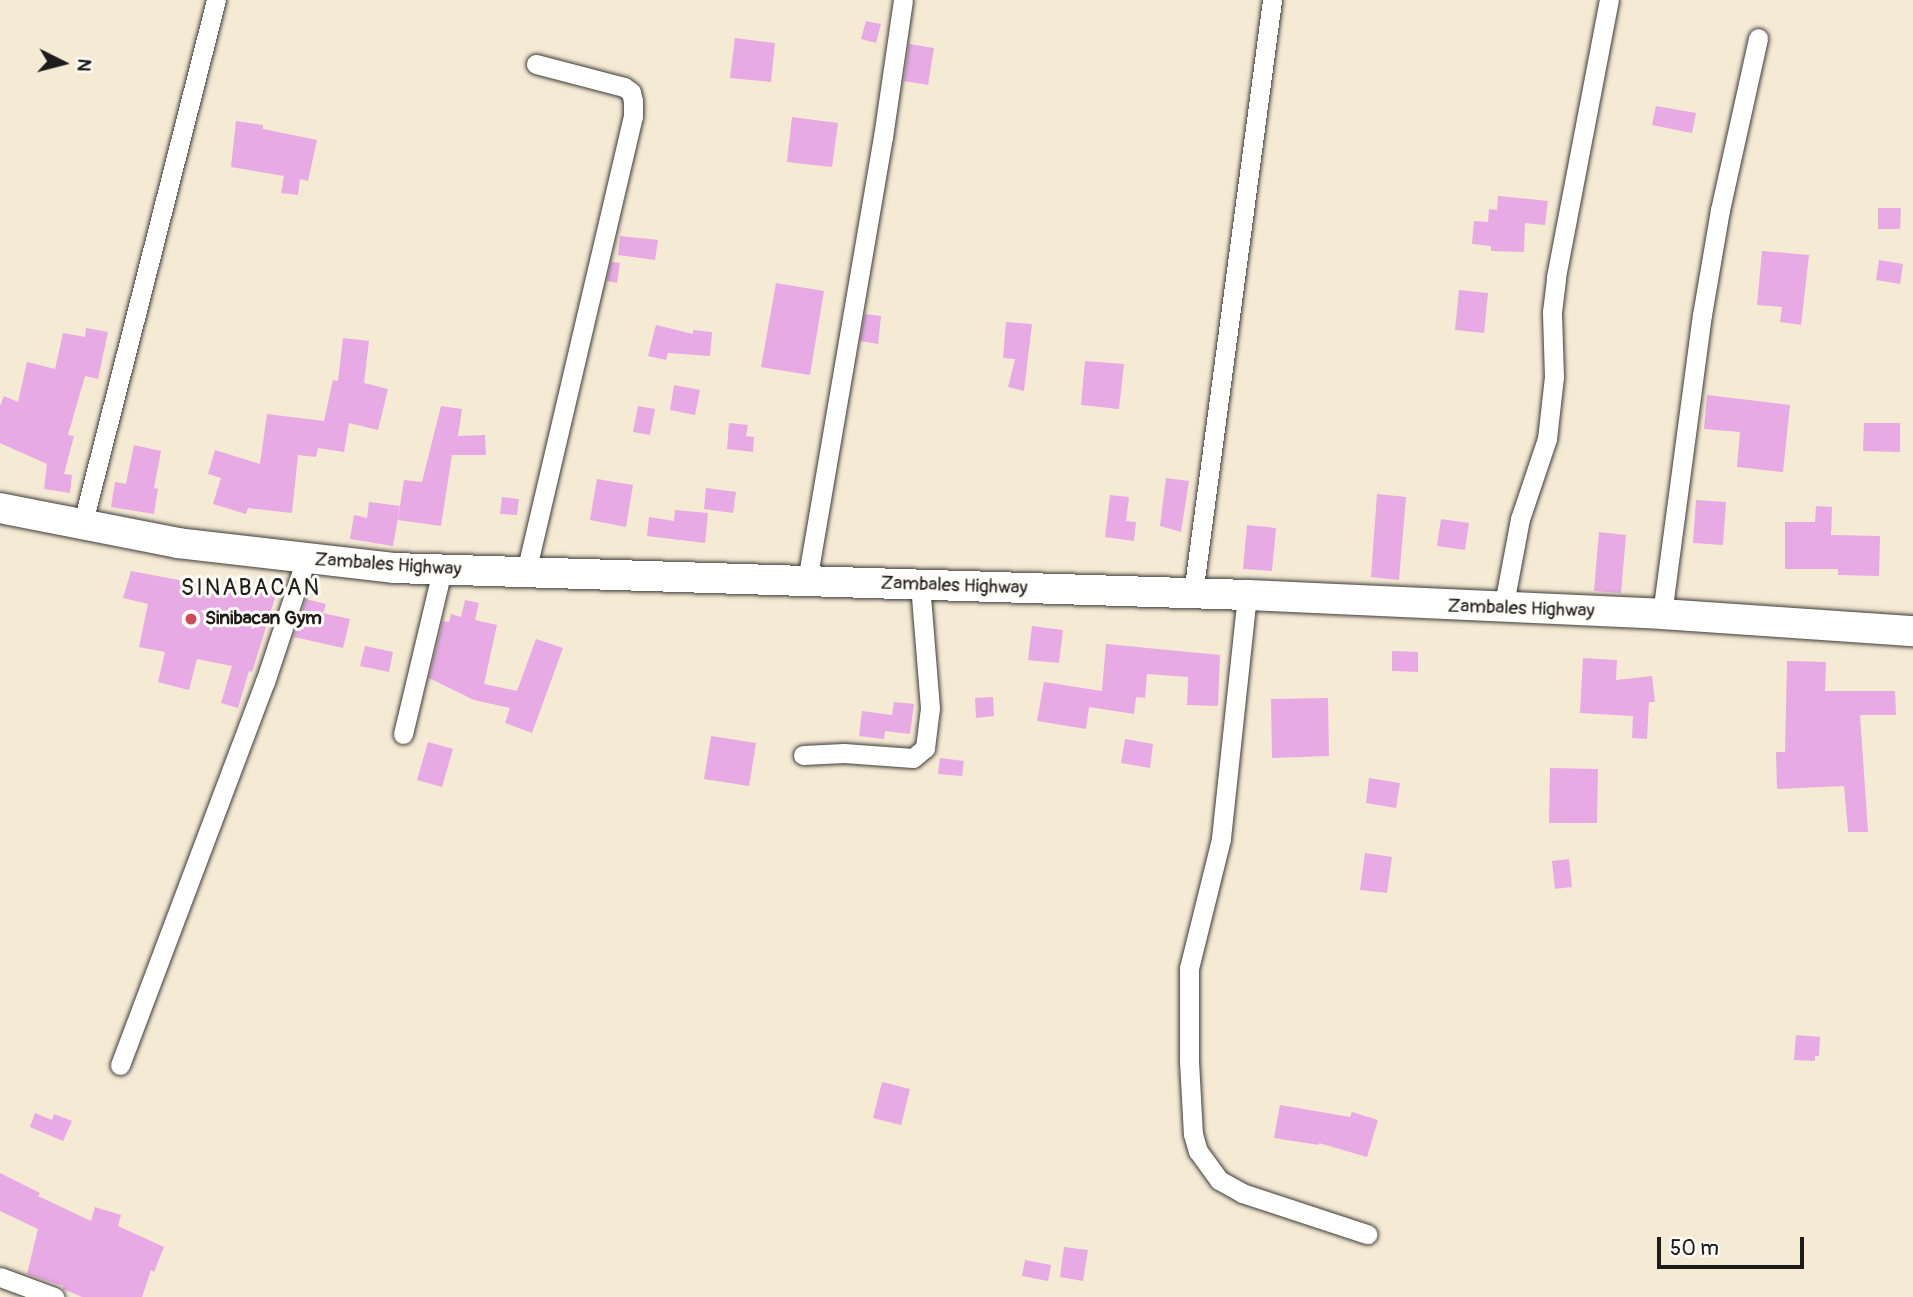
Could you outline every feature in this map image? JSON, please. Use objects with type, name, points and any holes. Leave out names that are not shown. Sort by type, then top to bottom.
[{"type":"main road","name":"Zambales Highway","points":[[0,508],[178,543],[306,559],[442,570],[1247,595],[1662,614],[1913,631]]},
{"type":"street","points":[[82,526],[216,0]]},
{"type":"street","points":[[807,581],[883,137],[902,0]]},
{"type":"street","points":[[1193,593],[1272,0]]},
{"type":"street","points":[[1503,608],[1520,519],[1547,439],[1554,377],[1552,312],[1556,277],[1609,0]]},
{"type":"street","points":[[1662,614],[1702,315],[1720,210],[1758,38]]},
{"type":"street","points":[[526,572],[632,117],[633,101],[631,92],[624,87],[536,64]]},
{"type":"street","points":[[120,1065],[265,682],[306,559]]},
{"type":"street","points":[[403,734],[442,570]]},
{"type":"street","points":[[803,755],[845,753],[913,758],[925,748],[930,708],[920,585]]},
{"type":"street","points":[[1247,595],[1221,839],[1189,968],[1189,1061],[1193,1134],[1198,1151],[1219,1180],[1242,1193],[1367,1234]]},
{"type":"street","points":[[0,1277],[54,1297]]},
{"type":"building","points":[[866,21],[881,24],[876,43],[861,39]]},
{"type":"building","points":[[735,38],[775,43],[771,82],[730,78]]},
{"type":"building","points":[[909,44],[934,48],[928,85],[904,81]]},
{"type":"building","points":[[1656,106],[1696,113],[1692,133],[1652,125]]},
{"type":"building","points":[[792,117],[838,123],[832,167],[787,162]]},
{"type":"building","points":[[236,121],[263,125],[263,129],[317,140],[308,181],[300,179],[298,195],[281,193],[284,176],[231,167]]},
{"type":"building","points":[[1498,196],[1548,201],[1545,225],[1525,223],[1524,252],[1491,251],[1491,246],[1472,244],[1474,221],[1488,222],[1489,209],[1497,210]]},
{"type":"building","points":[[1878,208],[1901,208],[1900,229],[1878,229]]},
{"type":"building","points":[[620,236],[658,240],[655,260],[618,255]]},
{"type":"building","points":[[1762,251],[1809,255],[1801,325],[1780,322],[1782,307],[1757,305]]},
{"type":"building","points":[[1879,260],[1903,264],[1900,284],[1876,280]]},
{"type":"building","points":[[611,262],[620,263],[617,283],[607,281]]},
{"type":"building","points":[[776,283],[824,291],[810,375],[761,367]]},
{"type":"building","points":[[1459,290],[1488,293],[1484,333],[1455,330]]},
{"type":"building","points":[[865,314],[881,316],[878,344],[860,341]]},
{"type":"building","points":[[1006,322],[1032,324],[1024,391],[1008,387],[1015,359],[1003,358]]},
{"type":"building","points":[[656,325],[693,334],[693,330],[712,332],[710,356],[668,353],[666,360],[648,356]]},
{"type":"building","points":[[86,328],[108,332],[98,379],[85,376],[68,435],[74,436],[64,474],[72,475],[70,493],[44,489],[47,464],[0,443],[0,406],[4,396],[18,402],[27,362],[55,369],[63,333],[85,337]]},
{"type":"building","points":[[343,338],[369,341],[364,383],[388,389],[378,430],[349,423],[344,452],[318,448],[316,457],[298,455],[292,513],[248,508],[246,514],[213,504],[221,478],[208,474],[215,450],[260,464],[267,414],[324,421],[333,380],[338,381]]},
{"type":"building","points":[[1085,361],[1124,364],[1119,409],[1081,405]]},
{"type":"building","points":[[674,385],[700,390],[695,415],[670,410]]},
{"type":"building","points":[[1707,395],[1790,405],[1783,472],[1737,467],[1740,432],[1704,429]]},
{"type":"building","points":[[441,406],[462,409],[458,436],[485,435],[486,455],[452,455],[441,526],[398,520],[404,480],[422,482]]},
{"type":"building","points":[[638,406],[655,409],[650,435],[633,432]]},
{"type":"building","points":[[729,423],[748,425],[746,436],[754,437],[753,452],[727,449]]},
{"type":"building","points":[[1864,423],[1900,423],[1900,452],[1863,451]]},
{"type":"building","points":[[134,445],[161,451],[154,488],[158,489],[154,514],[111,507],[115,482],[126,484]]},
{"type":"building","points":[[1166,478],[1189,481],[1181,532],[1160,526]]},
{"type":"building","points":[[597,479],[633,485],[626,527],[590,520]]},
{"type":"building","points":[[706,488],[736,492],[733,513],[704,509]]},
{"type":"building","points":[[1377,494],[1406,497],[1399,580],[1371,577]]},
{"type":"building","points":[[1110,495],[1129,497],[1126,521],[1136,522],[1134,541],[1105,537]]},
{"type":"building","points":[[502,497],[519,499],[517,515],[500,514]]},
{"type":"building","points":[[1696,500],[1726,502],[1723,545],[1693,543]]},
{"type":"building","points":[[369,502],[400,506],[393,546],[350,539],[354,515],[367,518]]},
{"type":"building","points":[[1816,506],[1832,507],[1831,535],[1880,536],[1879,576],[1838,575],[1838,569],[1785,569],[1785,522],[1815,522]]},
{"type":"building","points":[[675,510],[708,513],[705,543],[647,536],[649,517],[674,521]]},
{"type":"building","points":[[1441,519],[1469,523],[1465,550],[1437,546]]},
{"type":"building","points":[[1247,525],[1276,528],[1272,571],[1243,569]]},
{"type":"building","points":[[1599,532],[1626,535],[1621,593],[1594,591]]},
{"type":"building","points":[[131,571],[259,595],[260,590],[276,595],[238,708],[221,703],[232,666],[197,659],[189,690],[158,682],[165,652],[139,647],[148,604],[123,598]]},
{"type":"building","points":[[306,599],[326,604],[323,613],[350,619],[343,648],[294,637]]},
{"type":"building","points":[[465,600],[479,603],[475,620],[497,625],[484,684],[517,691],[536,639],[563,648],[532,733],[505,723],[510,708],[474,700],[429,678],[443,621],[449,622],[451,614],[461,617]]},
{"type":"building","points":[[1032,626],[1063,630],[1059,663],[1028,660]]},
{"type":"building","points":[[1106,644],[1220,655],[1218,706],[1187,705],[1188,677],[1147,674],[1145,698],[1136,697],[1134,714],[1089,707],[1086,729],[1037,721],[1044,682],[1102,691]]},
{"type":"building","points":[[365,646],[393,652],[389,672],[360,666]]},
{"type":"building","points":[[1392,651],[1418,652],[1418,672],[1392,671]]},
{"type":"building","points":[[1583,658],[1617,660],[1616,680],[1652,676],[1655,702],[1649,702],[1647,739],[1632,738],[1633,716],[1580,713]]},
{"type":"building","points":[[1787,661],[1826,662],[1825,691],[1895,691],[1896,715],[1860,715],[1868,832],[1848,832],[1844,786],[1777,789],[1776,752],[1785,752]]},
{"type":"building","points":[[993,697],[994,716],[976,718],[975,698]]},
{"type":"building","points":[[1328,698],[1329,756],[1272,758],[1271,699]]},
{"type":"building","points":[[894,702],[914,704],[910,734],[885,731],[884,739],[859,736],[862,711],[892,715]]},
{"type":"building","points":[[711,736],[756,743],[749,786],[704,779]]},
{"type":"building","points":[[1125,739],[1153,744],[1150,768],[1121,763]]},
{"type":"building","points":[[428,742],[453,749],[442,787],[417,780]]},
{"type":"building","points":[[940,758],[964,761],[962,776],[938,774]]},
{"type":"building","points":[[1550,768],[1598,769],[1597,823],[1549,823]]},
{"type":"building","points":[[1369,778],[1400,783],[1396,808],[1366,803]]},
{"type":"building","points":[[1365,853],[1392,857],[1387,893],[1360,890]]},
{"type":"building","points":[[1569,859],[1572,887],[1555,889],[1552,861]]},
{"type":"building","points":[[1796,1035],[1820,1037],[1819,1056],[1815,1056],[1815,1061],[1794,1060]]},
{"type":"building","points":[[882,1082],[910,1089],[901,1125],[873,1118]]},
{"type":"building","points":[[1280,1105],[1350,1117],[1352,1112],[1378,1120],[1367,1157],[1319,1143],[1274,1138]]},
{"type":"building","points":[[35,1113],[52,1120],[54,1114],[72,1121],[63,1141],[30,1127]]},
{"type":"building","points":[[0,1173],[40,1193],[38,1196],[91,1221],[95,1207],[121,1215],[118,1226],[164,1247],[154,1272],[151,1270],[142,1297],[82,1297],[63,1289],[63,1286],[27,1274],[38,1229],[0,1211]]},
{"type":"building","points":[[1064,1247],[1088,1250],[1083,1281],[1060,1277]]},
{"type":"building","points":[[1025,1260],[1051,1265],[1048,1281],[1022,1276]]},
{"type":"place","name":"Sinibacan Gym","points":[[191,619]]},
{"type":"district","name":"SINABACAN","points":[[251,588]]}]
